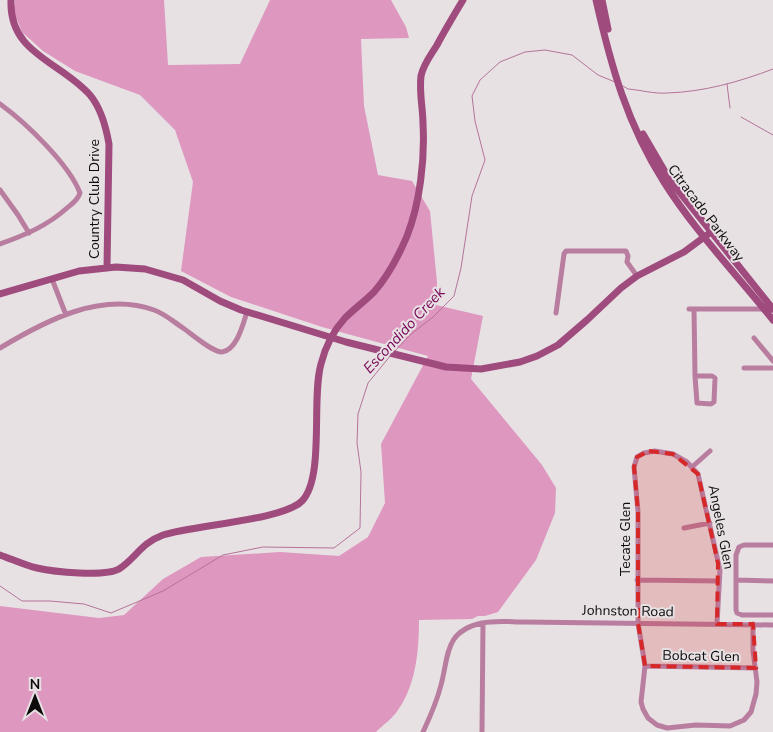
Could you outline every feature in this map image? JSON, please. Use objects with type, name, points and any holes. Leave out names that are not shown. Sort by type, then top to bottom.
[{"type":"main road","name":"Country Club Drive","points":[[0,294],[79,271],[107,267],[109,144],[103,120],[91,96],[74,79],[29,48],[14,28],[11,15],[11,0]]},
{"type":"main road","points":[[0,555],[48,570],[110,572],[124,565],[144,545],[159,536],[282,512],[297,505],[306,496],[311,481],[316,452],[315,423],[320,366],[331,337],[343,320],[375,291],[396,257],[410,226],[423,155],[422,73],[428,59],[463,0]]},
{"type":"main road","name":"Citracado Parkway","points":[[596,0],[615,70],[636,124],[663,180],[773,309]]},
{"type":"main road","name":"Citracado Parkway","points":[[602,0],[615,70]]},
{"type":"main road","points":[[107,267],[130,267],[168,275],[247,312],[346,342],[462,369],[481,369],[520,362],[537,356],[558,344],[637,276],[684,252],[708,234]]},
{"type":"main road","name":"Citracado Parkway","points":[[708,234],[773,320]]},
{"type":"main road","points":[[764,309],[769,309],[773,314]]},
{"type":"street","points":[[0,104],[22,121],[47,147],[80,193],[77,199],[57,217],[29,234],[0,244]]},
{"type":"street","points":[[0,190],[29,234]]},
{"type":"street","points":[[556,313],[566,251],[626,252],[627,262],[637,276]]},
{"type":"street","points":[[52,278],[66,315]]},
{"type":"street","points":[[0,348],[66,315],[102,304],[142,307],[159,312],[212,349],[222,352],[228,350],[233,345],[247,312]]},
{"type":"street","points":[[695,376],[712,376],[715,378],[714,402],[711,404],[697,403],[695,376],[692,309],[764,309]]},
{"type":"street","points":[[754,338],[773,362]]},
{"type":"street","points":[[744,368],[773,368]]},
{"type":"street","name":"Tecate Glen","points":[[692,467],[679,457],[665,452],[649,451],[637,457],[634,468],[638,512],[638,623],[645,666],[642,695],[643,709],[648,718],[657,725],[667,728],[730,726],[744,720],[751,712],[756,694],[756,668]]},
{"type":"street","points":[[692,467],[710,451]]},
{"type":"street","name":"Angeles Glen","points":[[692,467],[698,474],[701,482],[718,563],[717,624]]},
{"type":"street","points":[[684,528],[710,523]]},
{"type":"street","points":[[773,545],[744,545],[739,547],[736,555],[737,613],[742,615],[773,615]]},
{"type":"street","points":[[637,580],[719,581]]},
{"type":"street","points":[[736,580],[773,581]]},
{"type":"street","points":[[422,732],[442,685],[446,657],[452,641],[460,633],[483,623],[482,732]]},
{"type":"street","name":"Johnston Road","points":[[483,623],[773,624]]},
{"type":"street","points":[[753,624],[753,651],[756,668]]},
{"type":"street","name":"Bobcat Glen","points":[[645,666],[756,668]]},
{"type":"highlighted area","points":[[649,451],[673,454],[698,474],[718,563],[717,624],[753,624],[756,668],[645,666],[638,623],[638,512],[634,467],[637,457]]},
{"type":"shaded area","points":[[15,0],[164,0],[168,65],[240,64],[270,0],[391,0],[406,27],[409,38],[361,39],[364,106],[378,175],[412,181],[430,211],[437,282],[436,305],[483,316],[471,379],[542,465],[556,488],[555,513],[536,560],[498,612],[472,619],[419,620],[417,655],[409,690],[396,713],[376,732],[0,732],[0,606],[99,618],[124,615],[163,579],[201,557],[280,552],[339,556],[368,537],[385,503],[381,444],[428,356],[322,327],[231,297],[181,271],[193,182],[175,130],[140,95],[75,71],[43,51],[22,32],[14,12]]},
{"type":"waterway","name":"Escondido Creek","points":[[395,351],[411,334],[433,317],[454,296],[461,268],[472,196],[485,160],[475,121],[472,96],[480,80],[500,62],[525,52],[545,50],[572,55],[598,75],[615,82]]},
{"type":"waterway","name":"Escondido Creek","points":[[623,86],[628,89],[662,93],[694,91],[721,86],[773,69]]},
{"type":"waterway","points":[[727,84],[730,108]]},
{"type":"waterway","points":[[741,117],[773,135]]},
{"type":"waterway","name":"Escondido Creek","points":[[0,586],[22,601],[84,604],[111,613],[163,591],[223,555],[263,547],[334,548],[360,528],[361,472],[357,443],[358,414],[368,383],[391,355]]}]
